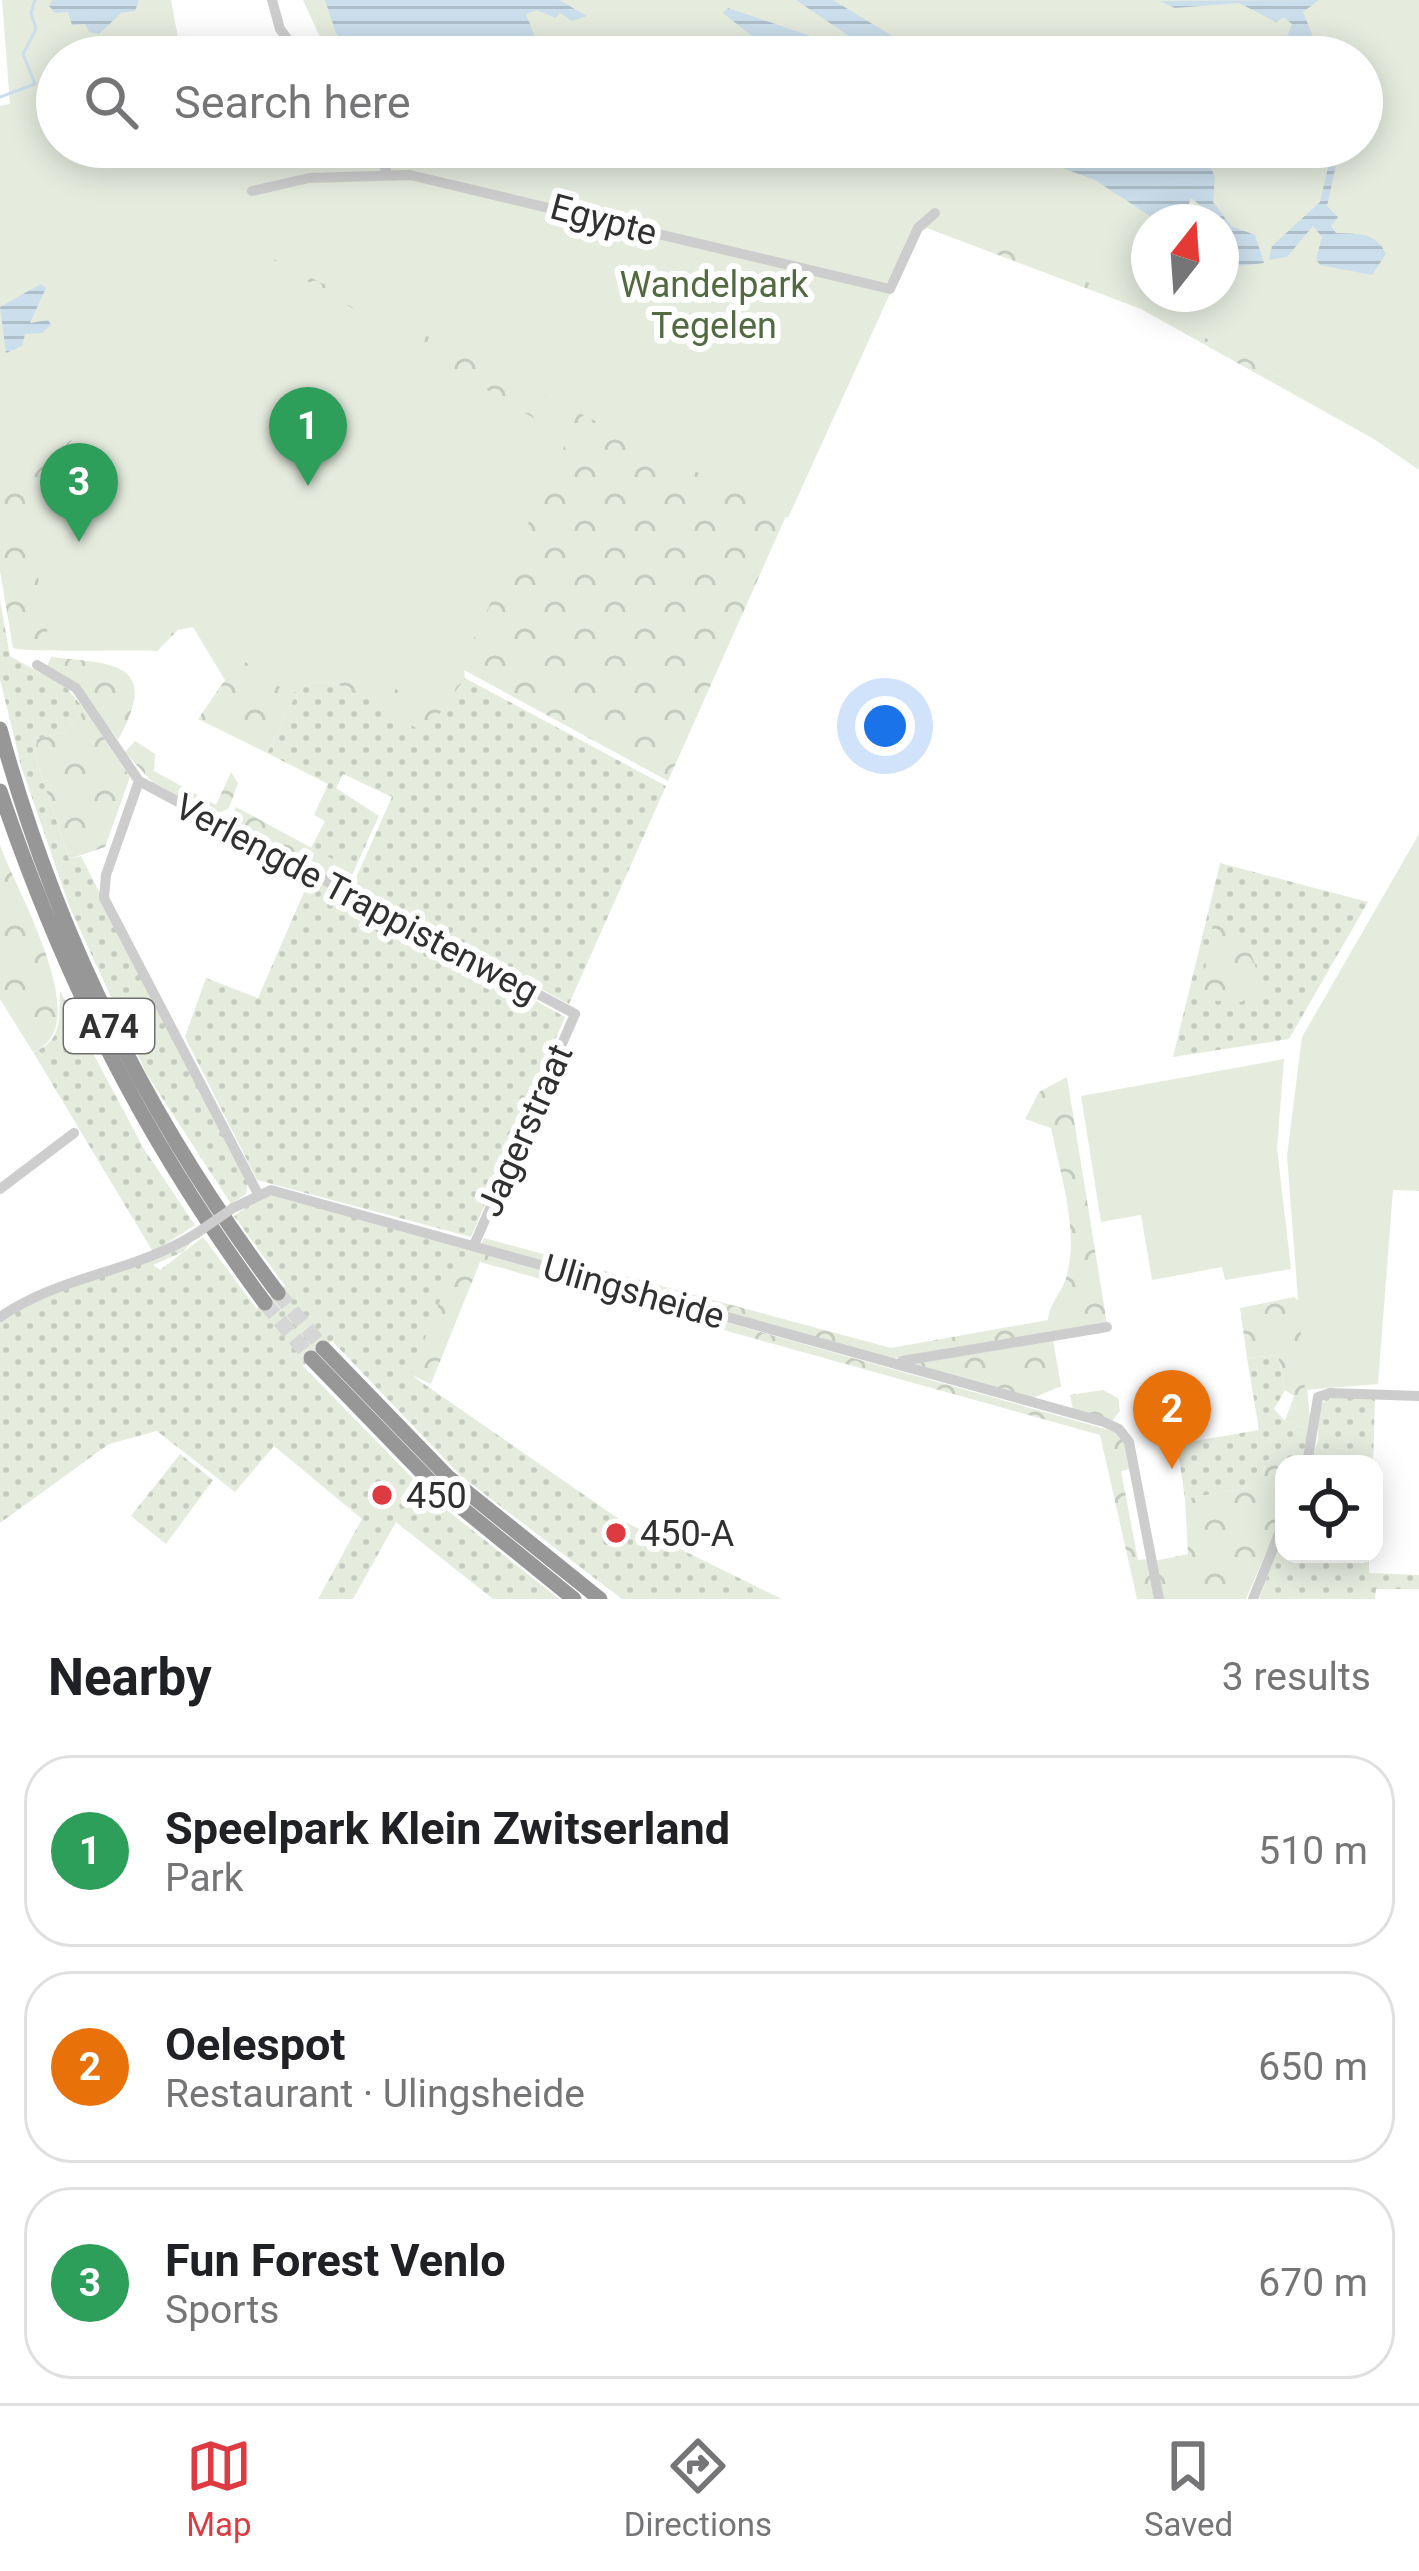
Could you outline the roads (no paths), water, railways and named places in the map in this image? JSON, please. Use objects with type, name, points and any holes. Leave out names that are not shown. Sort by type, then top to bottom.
[{"type":"highway","name":"A74","points":[[0,729],[50,887],[109,1025],[272,1298],[188,1195],[92,1029],[52,937],[0,791]]},
{"type":"highway","points":[[574,1599],[460,1508],[317,1353],[489,1513],[600,1599]]},
{"type":"street","points":[[272,0],[286,36]]},
{"type":"street","name":"Egypte","points":[[252,191],[278,183],[386,171],[544,203],[890,289],[918,228],[935,213]]},
{"type":"street","points":[[0,1317],[54,1285],[153,1257],[257,1192],[104,898],[106,875],[139,781],[76,688],[37,665]]},
{"type":"street","name":"Verlengde Trappistenweg","points":[[139,781],[575,1014]]},
{"type":"street","name":"Jagerstraat","points":[[474,1246],[575,1014]]},
{"type":"street","points":[[0,1189],[74,1133]]},
{"type":"street","name":"Ulingsheide","points":[[257,1192],[271,1190],[1119,1429],[1129,1442],[1159,1599]]},
{"type":"street","points":[[901,1364],[1107,1327]]},
{"type":"street","points":[[1308,1455],[1318,1397],[1330,1393],[1419,1396]]},
{"type":"street","points":[[1252,1599],[1275,1543]]},
{"type":"water","points":[[53,0],[139,0],[135,11],[121,13],[99,34],[89,32],[85,24],[72,25],[68,12],[55,13],[49,6]]},
{"type":"water","points":[[325,0],[559,0],[587,16],[572,21],[560,13],[555,18],[537,10],[526,14],[535,36],[336,33]]},
{"type":"water","points":[[796,0],[833,0],[892,36],[849,36]]},
{"type":"water","points":[[1319,0],[1303,12],[1313,36],[1288,36],[1292,24],[1284,17],[1276,22],[1239,3],[1175,8],[1159,1]]},
{"type":"water","points":[[728,8],[811,36],[752,36],[723,13]]},
{"type":"water","points":[[1062,168],[1211,168],[1215,177],[1214,204],[1198,204],[1191,198],[1189,204],[1132,204],[1095,180]]},
{"type":"water","points":[[1328,168],[1335,168],[1327,206],[1338,217],[1331,226],[1336,233],[1366,236],[1382,247],[1386,254],[1372,275],[1320,265],[1316,259],[1322,237],[1313,226],[1287,257],[1269,260],[1272,246],[1320,202]]},
{"type":"water","points":[[1239,229],[1255,235],[1264,263],[1239,266]]},
{"type":"water","points":[[41,284],[46,288],[30,323],[48,320],[51,325],[42,333],[25,334],[22,346],[6,353],[0,307]]},
{"type":"waterway","points":[[0,97],[35,84],[23,54],[36,29],[31,13],[35,0]]},
{"type":"tunnel","points":[[278,1293],[323,1348]]},
{"type":"tunnel","points":[[265,1303],[311,1358]]},
{"type":"place","name":"Speelpark Klein Zwitserland","points":[[308,486]]},
{"type":"place","name":"Fun Forest Venlo","points":[[79,542]]},
{"type":"place","name":"Oelespot","points":[[1172,1469]]},
{"type":"place","name":"450","points":[[382,1495]]},
{"type":"place","name":"450-A","points":[[616,1533]]},
{"type":"park label","name":"Wandelpark Tegelen","points":[[714,304]]}]
